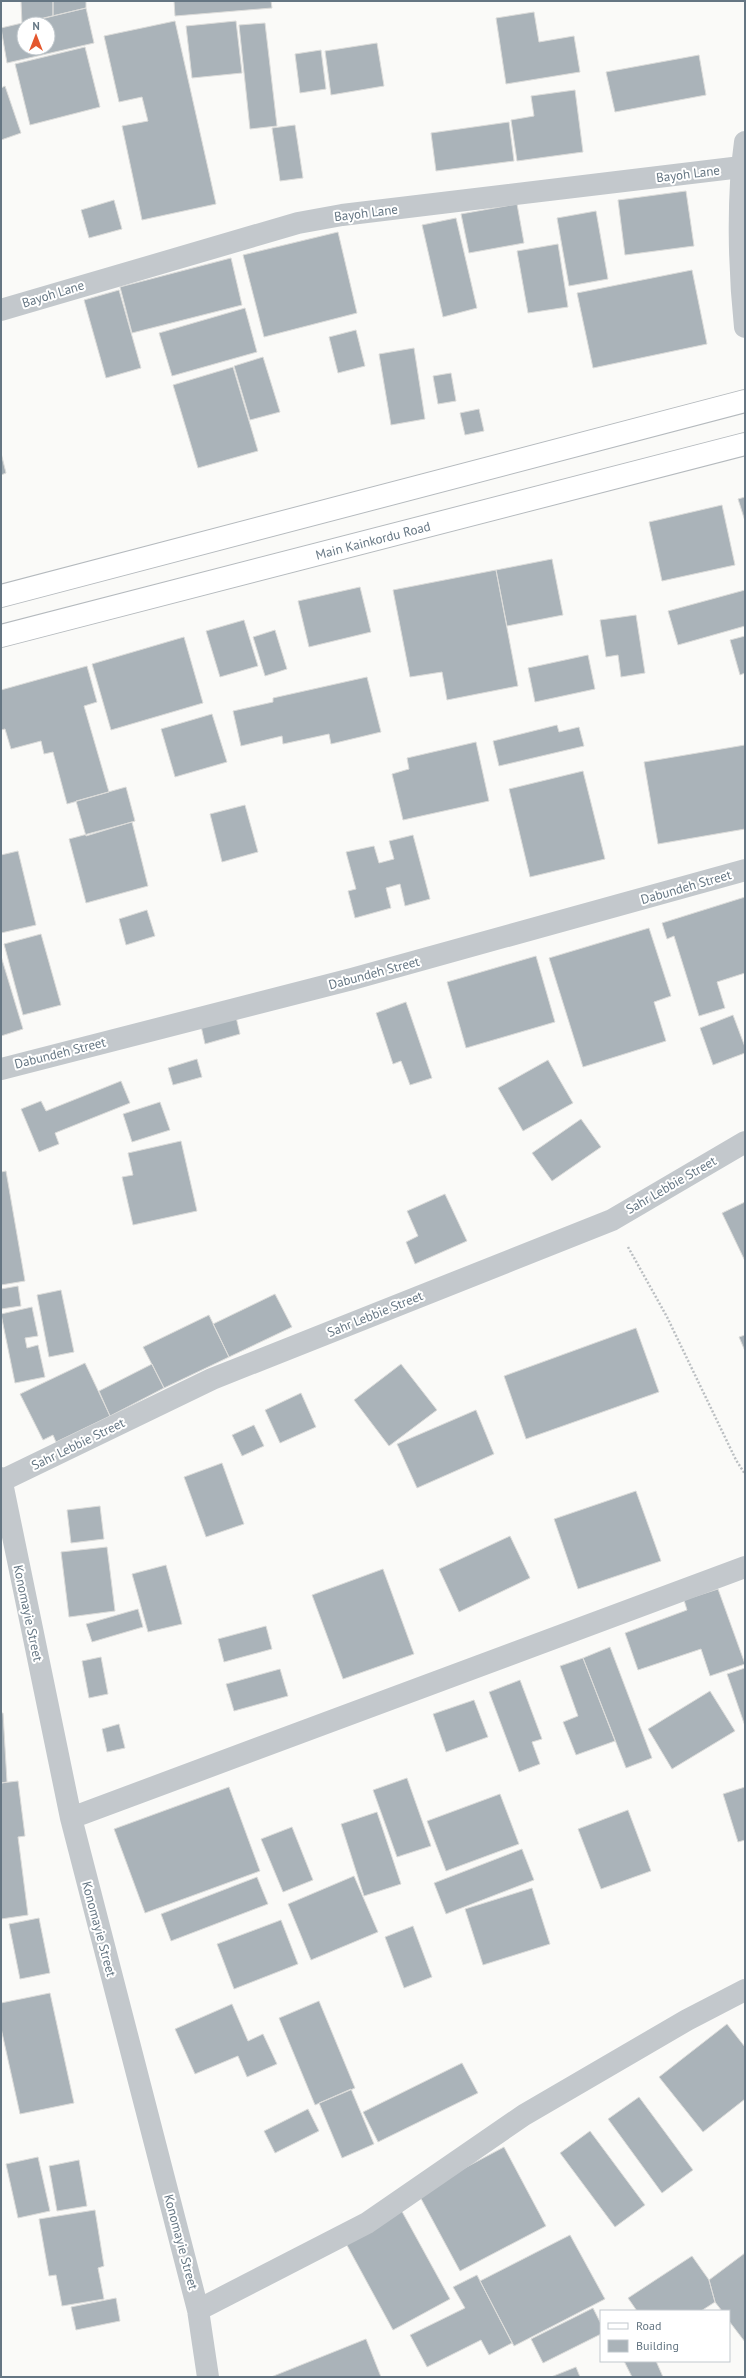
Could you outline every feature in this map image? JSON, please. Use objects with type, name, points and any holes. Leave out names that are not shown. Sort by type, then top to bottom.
[{"type":"main road","points":[[1,596],[745,401]]},
{"type":"main road","name":"Main Kainkordu Road","points":[[1,636],[745,444]]},
{"type":"street","points":[[745,142],[742,167],[742,292],[745,327]]},
{"type":"street","name":"Bayoh Lane","points":[[1,310],[298,223],[342,215],[742,167]]},
{"type":"street","name":"Dabundeh Street","points":[[1,1069],[352,979],[745,870]]},
{"type":"street","name":"Sahr Lebbie Street","points":[[1,1480],[212,1379],[612,1220],[745,1142]]},
{"type":"street","name":"Konomayie Street","points":[[1,1480],[71,1818],[198,2310],[208,2377]]},
{"type":"street","points":[[71,1818],[745,1567]]},
{"type":"street","points":[[198,2310],[368,2223],[524,2115],[687,2020],[745,1990]]},
{"type":"path","points":[[612,1220],[667,1316],[736,1460],[745,1474]]},
{"type":"building","points":[[21,1],[53,1],[53,16],[22,16]]},
{"type":"building","points":[[53,1],[86,1],[86,8],[53,16]]},
{"type":"building","points":[[174,1],[271,1],[272,8],[175,16]]},
{"type":"building","points":[[86,8],[94,43],[56,52],[56,16],[52,16]]},
{"type":"building","points":[[534,12],[539,42],[574,36],[580,72],[506,84],[496,18]]},
{"type":"building","points":[[175,21],[216,204],[142,220],[122,126],[148,121],[142,97],[119,102],[104,36]]},
{"type":"building","points":[[236,21],[242,73],[192,78],[186,26]]},
{"type":"building","points":[[265,23],[277,126],[250,129],[239,25]]},
{"type":"building","points":[[16,24],[16,56],[37,56],[7,63],[1,28]]},
{"type":"building","points":[[377,43],[384,86],[331,95],[325,51]]},
{"type":"building","points":[[85,47],[100,107],[30,125],[15,64],[48,56],[56,56],[56,54]]},
{"type":"building","points":[[321,50],[326,89],[300,93],[295,54]]},
{"type":"building","points":[[699,55],[706,95],[615,112],[606,72]]},
{"type":"building","points":[[5,86],[21,133],[1,140],[1,88]]},
{"type":"building","points":[[575,90],[583,152],[517,161],[511,120],[534,116],[531,96]]},
{"type":"building","points":[[509,122],[514,161],[436,171],[431,133]]},
{"type":"building","points":[[295,125],[303,178],[280,181],[272,128]]},
{"type":"building","points":[[686,191],[694,246],[625,255],[618,200]]},
{"type":"building","points":[[114,200],[122,229],[89,238],[81,210]]},
{"type":"building","points":[[517,204],[524,243],[469,253],[461,214]]},
{"type":"building","points":[[596,211],[608,279],[569,286],[557,218]]},
{"type":"building","points":[[456,218],[477,308],[443,317],[422,225]]},
{"type":"building","points":[[338,232],[357,313],[264,337],[243,255]]},
{"type":"building","points":[[558,244],[568,307],[528,313],[517,251]]},
{"type":"building","points":[[231,258],[242,305],[132,333],[120,287]]},
{"type":"building","points":[[692,270],[707,344],[593,368],[577,293]]},
{"type":"building","points":[[119,290],[141,368],[106,378],[84,300]]},
{"type":"building","points":[[245,308],[257,352],[172,376],[159,333]]},
{"type":"building","points":[[356,330],[365,366],[338,373],[329,337]]},
{"type":"building","points":[[414,348],[425,419],[391,425],[379,354]]},
{"type":"building","points":[[263,357],[280,412],[250,420],[234,366]]},
{"type":"building","points":[[233,367],[258,451],[198,468],[173,385]]},
{"type":"building","points":[[451,373],[456,401],[438,404],[433,376]]},
{"type":"building","points":[[479,409],[484,431],[465,435],[460,413]]},
{"type":"building","points":[[1,453],[6,473],[1,475]]},
{"type":"building","points":[[745,497],[745,521],[738,499]]},
{"type":"building","points":[[722,505],[735,565],[662,581],[649,522]]},
{"type":"building","points":[[552,559],[563,615],[507,626],[496,570]]},
{"type":"building","points":[[496,570],[518,686],[447,700],[442,672],[410,677],[393,590]]},
{"type":"building","points":[[360,587],[371,632],[309,647],[298,601]]},
{"type":"building","points":[[745,590],[745,626],[678,645],[668,611]]},
{"type":"building","points":[[636,615],[645,673],[621,677],[618,655],[606,657],[600,620]]},
{"type":"building","points":[[244,620],[258,666],[220,677],[206,631]]},
{"type":"building","points":[[275,630],[287,669],[265,676],[253,637]]},
{"type":"building","points":[[745,636],[745,673],[740,675],[730,640]]},
{"type":"building","points":[[184,637],[203,703],[111,730],[92,664]]},
{"type":"building","points":[[588,655],[595,689],[535,702],[528,668]]},
{"type":"building","points":[[87,666],[97,702],[84,706],[109,792],[67,804],[53,752],[44,754],[41,741],[11,749],[5,729],[1,730],[1,690]]},
{"type":"building","points":[[367,677],[381,732],[331,744],[329,734],[283,744],[282,736],[241,746],[233,711],[273,702],[273,698]]},
{"type":"building","points":[[212,714],[227,762],[175,777],[161,729]]},
{"type":"building","points":[[557,725],[559,732],[579,727],[584,746],[499,766],[493,741]]},
{"type":"building","points":[[476,742],[489,801],[403,820],[392,774],[409,769],[407,758]]},
{"type":"building","points":[[745,745],[745,829],[658,844],[644,762]]},
{"type":"building","points":[[583,771],[605,859],[530,877],[509,789]]},
{"type":"building","points":[[126,787],[135,821],[86,836],[76,801]]},
{"type":"building","points":[[245,805],[258,852],[222,862],[210,814]]},
{"type":"building","points":[[132,822],[148,886],[86,903],[69,839]]},
{"type":"building","points":[[413,835],[430,899],[405,906],[400,884],[386,888],[391,908],[355,918],[348,891],[356,889],[346,852],[374,846],[379,863],[394,859],[389,841]]},
{"type":"building","points":[[18,851],[36,925],[1,933],[1,855]]},
{"type":"building","points":[[745,897],[745,973],[717,982],[725,1008],[699,1016],[674,936],[667,939],[662,923]]},
{"type":"building","points":[[147,910],[155,936],[126,945],[119,919]]},
{"type":"building","points":[[649,928],[671,996],[654,1002],[666,1041],[583,1067],[549,958]]},
{"type":"building","points":[[41,934],[61,1005],[23,1015],[4,944]]},
{"type":"building","points":[[1,956],[23,1029],[1,1036]]},
{"type":"building","points":[[536,956],[555,1022],[466,1048],[447,982]]},
{"type":"building","points":[[406,1002],[432,1078],[410,1085],[401,1061],[393,1064],[376,1013]]},
{"type":"building","points":[[733,1015],[745,1047],[745,1053],[713,1065],[700,1028]]},
{"type":"building","points":[[236,1017],[240,1034],[205,1044],[201,1026]]},
{"type":"building","points":[[197,1059],[202,1077],[173,1085],[168,1068]]},
{"type":"building","points":[[548,1060],[573,1103],[523,1131],[498,1088]]},
{"type":"building","points":[[121,1081],[130,1103],[55,1133],[59,1144],[39,1152],[21,1109],[41,1101],[46,1111]]},
{"type":"building","points":[[160,1102],[170,1130],[132,1142],[123,1114]]},
{"type":"building","points":[[581,1119],[601,1147],[552,1181],[532,1153]]},
{"type":"building","points":[[181,1141],[197,1211],[133,1225],[122,1177],[133,1175],[128,1153]]},
{"type":"building","points":[[6,1171],[25,1281],[1,1285],[1,1172]]},
{"type":"building","points":[[445,1194],[467,1241],[415,1264],[406,1242],[418,1236],[407,1211]]},
{"type":"building","points":[[745,1202],[745,1261],[722,1213]]},
{"type":"building","points":[[18,1286],[21,1306],[1,1309],[1,1289]]},
{"type":"building","points":[[61,1290],[74,1352],[49,1357],[37,1295]]},
{"type":"building","points":[[275,1294],[292,1327],[229,1357],[213,1324]]},
{"type":"building","points":[[32,1307],[38,1336],[25,1338],[27,1348],[38,1345],[45,1377],[15,1383],[1,1314]]},
{"type":"building","points":[[209,1315],[229,1357],[164,1388],[143,1347]]},
{"type":"building","points":[[636,1328],[659,1392],[526,1439],[504,1376]]},
{"type":"building","points":[[745,1335],[745,1351],[739,1337]]},
{"type":"building","points":[[85,1363],[110,1416],[56,1442],[53,1435],[43,1440],[20,1394]]},
{"type":"building","points":[[152,1364],[164,1388],[110,1416],[99,1391]]},
{"type":"building","points":[[401,1364],[437,1410],[389,1446],[354,1400]]},
{"type":"building","points":[[301,1393],[316,1427],[280,1443],[265,1410]]},
{"type":"building","points":[[476,1410],[494,1454],[417,1488],[397,1444]]},
{"type":"building","points":[[254,1425],[264,1446],[242,1456],[232,1435]]},
{"type":"building","points":[[222,1463],[244,1524],[206,1537],[184,1477]]},
{"type":"building","points":[[636,1491],[661,1561],[578,1589],[554,1519]]},
{"type":"building","points":[[100,1506],[104,1539],[71,1543],[67,1510]]},
{"type":"building","points":[[510,1536],[530,1578],[459,1612],[439,1569]]},
{"type":"building","points":[[107,1547],[115,1611],[69,1617],[61,1552]]},
{"type":"building","points":[[166,1565],[182,1624],[148,1632],[132,1574]]},
{"type":"building","points":[[383,1569],[414,1654],[343,1679],[312,1595]]},
{"type":"building","points":[[718,1589],[745,1664],[710,1676],[701,1649],[638,1670],[625,1633],[687,1610],[684,1600]]},
{"type":"building","points":[[138,1609],[143,1627],[92,1642],[86,1624]]},
{"type":"building","points":[[266,1626],[272,1649],[224,1662],[218,1639]]},
{"type":"building","points":[[610,1647],[652,1758],[626,1768],[583,1658]]},
{"type":"building","points":[[101,1657],[108,1694],[89,1698],[82,1661]]},
{"type":"building","points":[[583,1658],[615,1741],[576,1755],[563,1722],[578,1716],[560,1666]]},
{"type":"building","points":[[745,1668],[745,1726],[727,1674]]},
{"type":"building","points":[[280,1669],[288,1696],[234,1711],[226,1684]]},
{"type":"building","points":[[520,1680],[542,1739],[532,1742],[540,1764],[519,1772],[489,1692]]},
{"type":"building","points":[[710,1691],[735,1731],[672,1769],[648,1729]]},
{"type":"building","points":[[474,1700],[488,1737],[446,1752],[433,1714]]},
{"type":"building","points":[[1,1713],[3,1713],[7,1782],[1,1783]]},
{"type":"building","points":[[119,1724],[125,1748],[107,1752],[102,1729]]},
{"type":"building","points":[[407,1778],[431,1846],[397,1857],[373,1790]]},
{"type":"building","points":[[18,1781],[25,1836],[18,1837],[28,1915],[1,1919],[1,1783]]},
{"type":"building","points":[[229,1787],[260,1871],[145,1913],[114,1829]]},
{"type":"building","points":[[745,1787],[745,1840],[738,1842],[723,1794]]},
{"type":"building","points":[[500,1794],[519,1844],[446,1871],[427,1821]]},
{"type":"building","points":[[628,1810],[651,1871],[601,1889],[578,1829]]},
{"type":"building","points":[[377,1812],[401,1884],[364,1896],[341,1824]]},
{"type":"building","points":[[292,1827],[313,1880],[283,1892],[261,1839]]},
{"type":"building","points":[[522,1849],[534,1880],[446,1914],[434,1883]]},
{"type":"building","points":[[354,1876],[378,1932],[311,1960],[288,1904]]},
{"type":"building","points":[[257,1877],[268,1904],[171,1941],[161,1914]]},
{"type":"building","points":[[532,1888],[550,1944],[483,1965],[465,1909]]},
{"type":"building","points":[[39,1918],[50,1973],[20,1979],[9,1924]]},
{"type":"building","points":[[281,1920],[298,1964],[234,1989],[217,1944]]},
{"type":"building","points":[[413,1926],[432,1977],[404,1988],[385,1937]]},
{"type":"building","points":[[50,1993],[74,2103],[20,2114],[1,2028],[1,2003]]},
{"type":"building","points":[[319,2001],[355,2088],[315,2105],[279,2018]]},
{"type":"building","points":[[232,2004],[248,2041],[263,2034],[277,2064],[247,2077],[238,2056],[195,2074],[175,2029]]},
{"type":"building","points":[[727,2024],[745,2047],[745,2099],[703,2132],[659,2077]]},
{"type":"building","points":[[462,2063],[478,2093],[378,2142],[363,2112]]},
{"type":"building","points":[[351,2089],[374,2144],[342,2158],[319,2103]]},
{"type":"building","points":[[639,2097],[693,2170],[662,2193],[608,2119]]},
{"type":"building","points":[[308,2109],[319,2131],[275,2153],[264,2131]]},
{"type":"building","points":[[590,2131],[645,2205],[615,2227],[560,2153]]},
{"type":"building","points":[[504,2147],[546,2226],[460,2271],[418,2193]]},
{"type":"building","points":[[38,2157],[50,2211],[18,2218],[6,2164]]},
{"type":"building","points":[[79,2160],[87,2206],[57,2211],[49,2166]]},
{"type":"building","points":[[399,2206],[450,2299],[393,2330],[343,2238]]},
{"type":"building","points":[[95,2210],[104,2266],[98,2268],[104,2299],[62,2306],[56,2275],[49,2276],[39,2219]]},
{"type":"building","points":[[570,2235],[605,2299],[514,2346],[480,2281]]},
{"type":"building","points":[[745,2253],[745,2342],[730,2322],[730,2310],[721,2310],[715,2302],[709,2280]]},
{"type":"building","points":[[692,2256],[709,2280],[715,2302],[703,2310],[636,2310],[628,2298]]},
{"type":"building","points":[[477,2275],[512,2343],[489,2355],[481,2340],[427,2367],[410,2335],[465,2308],[453,2287]]},
{"type":"building","points":[[116,2298],[120,2321],[76,2330],[71,2307]]},
{"type":"building","points":[[593,2308],[600,2322],[600,2334],[543,2363],[531,2339]]},
{"type":"building","points":[[366,2339],[381,2377],[271,2377]]},
{"type":"building","points":[[624,2362],[656,2362],[663,2377],[632,2377]]},
{"type":"building","points":[[576,2367],[580,2377],[551,2377]]}]
